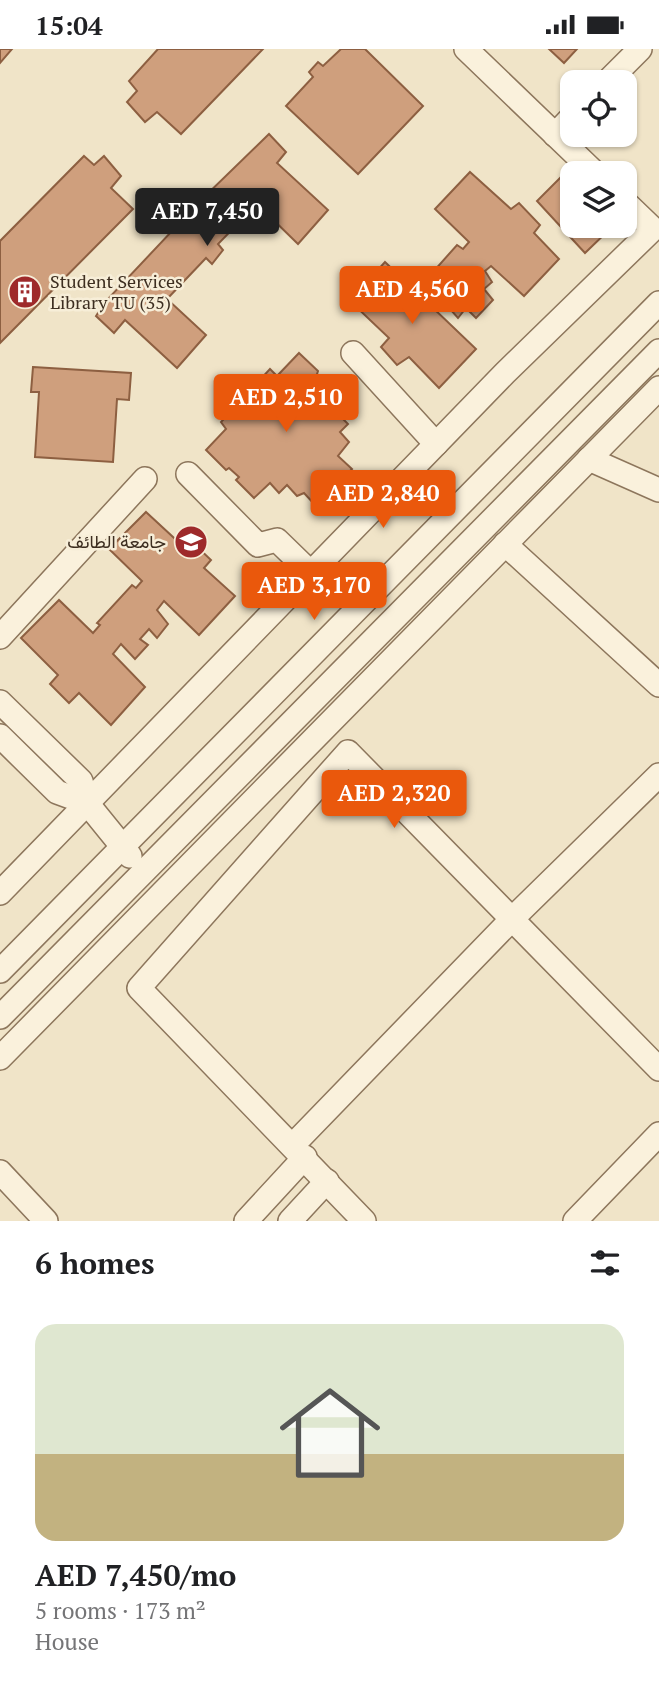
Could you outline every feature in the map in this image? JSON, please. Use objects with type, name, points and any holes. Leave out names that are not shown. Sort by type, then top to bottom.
[{"type":"street","points":[[466,49],[582,161]]},
{"type":"street","points":[[619,70],[640,49]]},
{"type":"street","points":[[555,135],[560,130]]},
{"type":"street","points":[[0,893],[436,444],[653,229],[637,214]]},
{"type":"street","points":[[0,971],[659,303]]},
{"type":"street","points":[[0,1017],[659,351]]},
{"type":"street","points":[[353,353],[436,444]]},
{"type":"street","points":[[0,1058],[659,388]]},
{"type":"street","points":[[589,459],[659,490]]},
{"type":"street","points":[[188,474],[258,544],[277,540],[311,573]]},
{"type":"street","points":[[0,636],[145,479]]},
{"type":"street","points":[[505,544],[659,685]]},
{"type":"street","points":[[0,702],[81,781],[87,803]]},
{"type":"street","points":[[0,736],[57,793],[87,803],[106,823],[122,848],[164,892]]},
{"type":"street","points":[[364,1221],[139,988],[348,752],[659,1069]]},
{"type":"street","points":[[246,1221],[299,1151],[512,919],[659,775]]},
{"type":"street","points":[[575,1221],[659,1134]]},
{"type":"street","points":[[0,1172],[46,1221]]},
{"type":"street","points":[[290,1221],[327,1181]]},
{"type":"building","points":[[0,49],[12,49],[0,63]]},
{"type":"building","points":[[158,49],[263,49],[181,134],[157,112],[145,122],[127,102],[137,91],[129,81]]},
{"type":"building","points":[[341,49],[365,49],[423,106],[358,174],[286,106],[313,77],[309,72],[318,62],[323,66]]},
{"type":"building","points":[[549,49],[577,49],[564,63]]},
{"type":"building","points":[[269,134],[286,152],[277,163],[328,210],[298,244],[257,204],[218,244],[223,250],[212,264],[206,258],[167,299],[206,335],[177,368],[125,320],[114,333],[96,316],[105,302],[173,230],[167,223],[180,207],[186,213],[197,204]]},
{"type":"building","name":"Student Services Library TU (35)","points":[[84,156],[94,165],[104,156],[121,176],[111,188],[133,209],[0,343],[0,241]]},
{"type":"building","points":[[470,172],[511,209],[519,203],[540,225],[534,233],[559,259],[524,296],[491,266],[485,271],[492,282],[484,289],[493,300],[476,318],[466,308],[458,318],[425,281],[457,245],[463,249],[469,242],[435,209]]},
{"type":"building","points":[[560,178],[560,226],[537,201]]},
{"type":"building","points":[[571,238],[601,238],[585,253]]},
{"type":"building","points":[[385,262],[476,349],[439,388],[409,357],[397,365],[381,347],[389,338],[350,301]]},
{"type":"building","points":[[299,353],[318,371],[317,374],[327,385],[330,382],[347,402],[338,414],[348,424],[340,432],[349,442],[338,456],[352,469],[316,506],[304,493],[297,496],[287,485],[279,493],[270,483],[254,498],[236,480],[239,477],[229,468],[226,470],[206,450],[226,429],[221,422],[270,369],[277,376]]},
{"type":"building","points":[[33,367],[131,373],[129,400],[117,399],[113,462],[35,457],[39,392],[31,392]]},
{"type":"building","points":[[146,512],[186,549],[192,542],[211,560],[204,568],[235,596],[199,635],[164,601],[157,610],[168,624],[157,638],[149,629],[140,639],[148,645],[135,659],[121,644],[113,654],[145,687],[111,725],[79,693],[69,703],[50,684],[58,675],[21,638],[59,600],[93,633],[100,625],[97,623],[132,585],[136,588],[142,581],[109,549]]},
{"type":"place","name":"Student Services Library TU (35)","points":[[25,292]]},
{"type":"place","name":"جامعة الطائف","points":[[191,542]]}]
